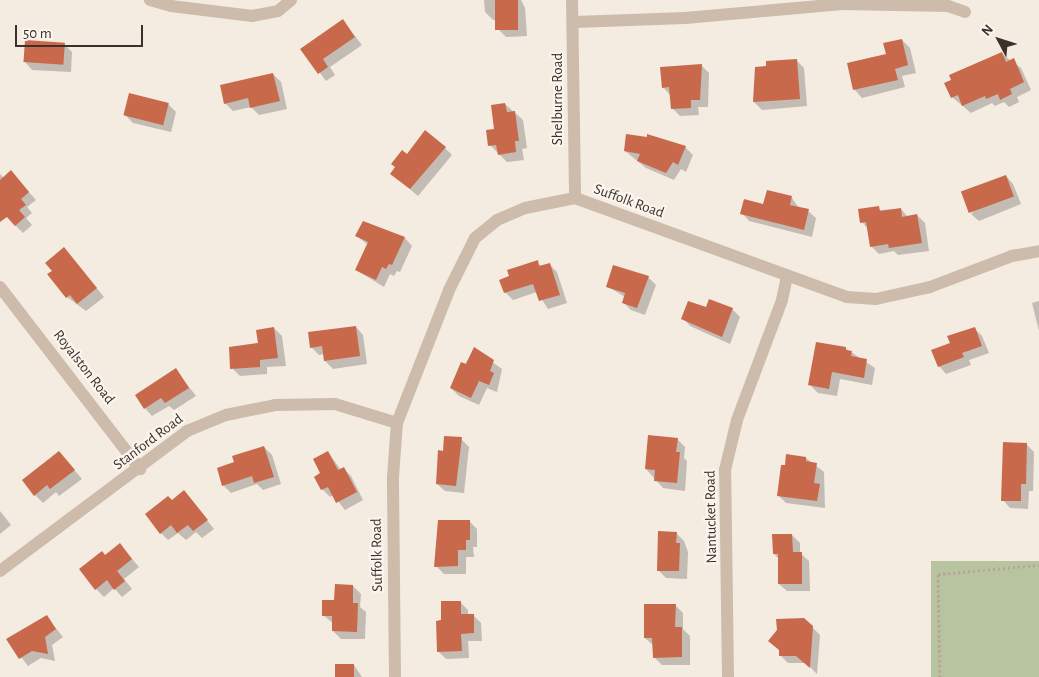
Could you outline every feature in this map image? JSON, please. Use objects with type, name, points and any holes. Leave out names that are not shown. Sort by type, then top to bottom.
[{"type":"street","points":[[150,0],[171,6],[252,16],[278,10],[291,0]]},
{"type":"street","name":"Shelburne Road","points":[[572,0],[574,22],[575,198]]},
{"type":"street","points":[[574,22],[685,18],[842,4],[948,6],[965,12]]},
{"type":"street","name":"Suffolk Road","points":[[395,677],[393,477],[397,423],[449,290],[475,238],[497,220],[525,208],[575,198],[787,277],[847,297],[876,299],[930,287],[1012,256],[1039,251]]},
{"type":"street","name":"Nantucket Road","points":[[728,677],[725,470],[737,420],[782,300],[787,277]]},
{"type":"street","name":"Royalston Road","points":[[0,287],[140,469]]},
{"type":"street","name":"Stanford Road","points":[[0,571],[140,469],[187,431],[226,415],[275,406],[335,404],[397,423]]},
{"type":"path","points":[[940,677],[938,574],[1039,564]]},
{"type":"green space","points":[[931,561],[1039,561],[1039,677],[931,677]]},
{"type":"building","points":[[495,0],[518,0],[518,30],[495,30]]},
{"type":"building","points":[[343,19],[355,37],[323,59],[328,67],[318,74],[300,49]]},
{"type":"building","points":[[902,39],[908,65],[895,69],[898,80],[853,90],[847,63],[886,54],[883,43]]},
{"type":"building","points":[[25,40],[65,43],[63,65],[23,62]]},
{"type":"building","points":[[1002,52],[1006,62],[1014,58],[1024,82],[1010,89],[1012,94],[1000,100],[998,94],[986,99],[985,96],[962,106],[958,95],[951,98],[944,83],[951,80],[949,75]]},
{"type":"building","points":[[797,59],[800,99],[753,102],[755,67],[766,66],[766,61]]},
{"type":"building","points":[[702,64],[700,100],[691,100],[691,108],[671,109],[669,87],[662,88],[660,67]]},
{"type":"building","points":[[273,73],[280,101],[250,108],[248,98],[224,104],[220,85]]},
{"type":"building","points":[[129,93],[169,103],[163,125],[123,115]]},
{"type":"building","points":[[505,103],[507,112],[515,111],[519,141],[515,141],[516,152],[498,155],[496,145],[488,146],[486,130],[494,129],[491,105]]},
{"type":"building","points":[[425,130],[446,147],[410,189],[390,174],[395,167],[391,164],[402,150],[407,154]]},
{"type":"building","points":[[626,134],[647,137],[647,134],[686,146],[678,165],[673,162],[666,173],[637,161],[640,154],[624,151]]},
{"type":"building","points":[[11,170],[29,192],[21,199],[26,205],[19,210],[25,217],[15,226],[7,217],[0,222],[0,180]]},
{"type":"building","points":[[1006,175],[1014,197],[969,213],[961,191]]},
{"type":"building","points":[[767,190],[792,196],[790,205],[809,209],[804,230],[740,214],[744,199],[763,204]]},
{"type":"building","points":[[879,206],[880,211],[901,208],[902,217],[917,214],[922,243],[889,248],[888,244],[870,247],[866,222],[860,223],[858,209]]},
{"type":"building","points":[[363,221],[405,237],[392,265],[389,264],[386,269],[382,267],[376,280],[355,270],[368,242],[355,236]]},
{"type":"building","points":[[64,247],[97,288],[77,304],[70,295],[66,298],[47,274],[52,271],[45,263]]},
{"type":"building","points":[[538,260],[539,266],[550,263],[560,295],[539,301],[533,284],[504,293],[499,280],[509,276],[507,270]]},
{"type":"building","points":[[613,265],[649,276],[637,308],[622,303],[625,293],[606,287]]},
{"type":"building","points":[[709,299],[733,308],[722,337],[681,319],[688,301],[706,307]]},
{"type":"building","points":[[356,326],[360,356],[324,361],[322,346],[310,348],[308,332]]},
{"type":"building","points":[[274,327],[278,358],[260,360],[260,367],[230,369],[229,347],[258,343],[256,330]]},
{"type":"building","points":[[975,327],[982,346],[962,353],[964,357],[938,367],[931,350],[950,343],[947,336]]},
{"type":"building","points":[[816,342],[846,347],[846,350],[852,351],[851,356],[867,359],[864,378],[832,372],[829,389],[808,385]]},
{"type":"building","points":[[474,347],[494,360],[490,371],[494,373],[489,385],[479,381],[471,398],[450,388],[461,362],[466,364]]},
{"type":"building","points":[[176,368],[189,388],[165,403],[161,398],[144,409],[135,395]]},
{"type":"building","points":[[648,435],[678,438],[676,452],[680,452],[677,483],[654,481],[655,470],[645,469]]},
{"type":"building","points":[[444,436],[462,437],[456,486],[436,484],[438,450],[443,451]]},
{"type":"building","points":[[1003,442],[1027,443],[1026,484],[1021,484],[1021,501],[1001,501]]},
{"type":"building","points":[[264,446],[274,477],[254,483],[252,476],[222,486],[217,468],[234,462],[232,456]]},
{"type":"building","points":[[59,451],[75,470],[50,489],[47,485],[34,496],[22,480]]},
{"type":"building","points":[[328,451],[338,470],[344,467],[357,492],[336,503],[328,487],[321,490],[314,477],[320,473],[313,459]]},
{"type":"building","points":[[786,454],[806,457],[806,461],[817,463],[814,483],[820,484],[817,501],[777,496],[781,465],[785,465]]},
{"type":"building","points":[[184,490],[208,520],[193,531],[188,525],[177,533],[171,525],[160,534],[145,514],[168,496],[172,500]]},
{"type":"building","points":[[438,520],[470,520],[470,540],[466,540],[466,550],[458,550],[458,566],[434,567]]},
{"type":"building","points":[[658,531],[677,532],[676,543],[680,543],[679,571],[657,571]]},
{"type":"building","points":[[772,534],[792,534],[793,552],[802,552],[802,584],[778,584],[778,554],[773,554]]},
{"type":"building","points":[[120,543],[132,559],[117,571],[125,581],[114,590],[107,580],[95,590],[79,569],[102,551],[105,555]]},
{"type":"building","points":[[335,584],[353,585],[353,603],[358,603],[357,632],[332,631],[332,616],[322,616],[322,600],[334,600]]},
{"type":"building","points":[[441,601],[461,601],[461,614],[474,614],[474,633],[461,634],[462,651],[437,652],[436,621],[441,620]]},
{"type":"building","points":[[644,604],[676,604],[675,627],[682,627],[682,657],[653,658],[652,638],[644,638]]},
{"type":"building","points":[[47,615],[56,629],[45,637],[48,654],[32,651],[19,659],[6,639]]},
{"type":"building","points":[[804,618],[813,626],[810,668],[796,656],[779,656],[779,650],[768,641],[777,630],[776,619]]},
{"type":"building","points":[[335,664],[354,664],[354,677],[335,677]]}]
